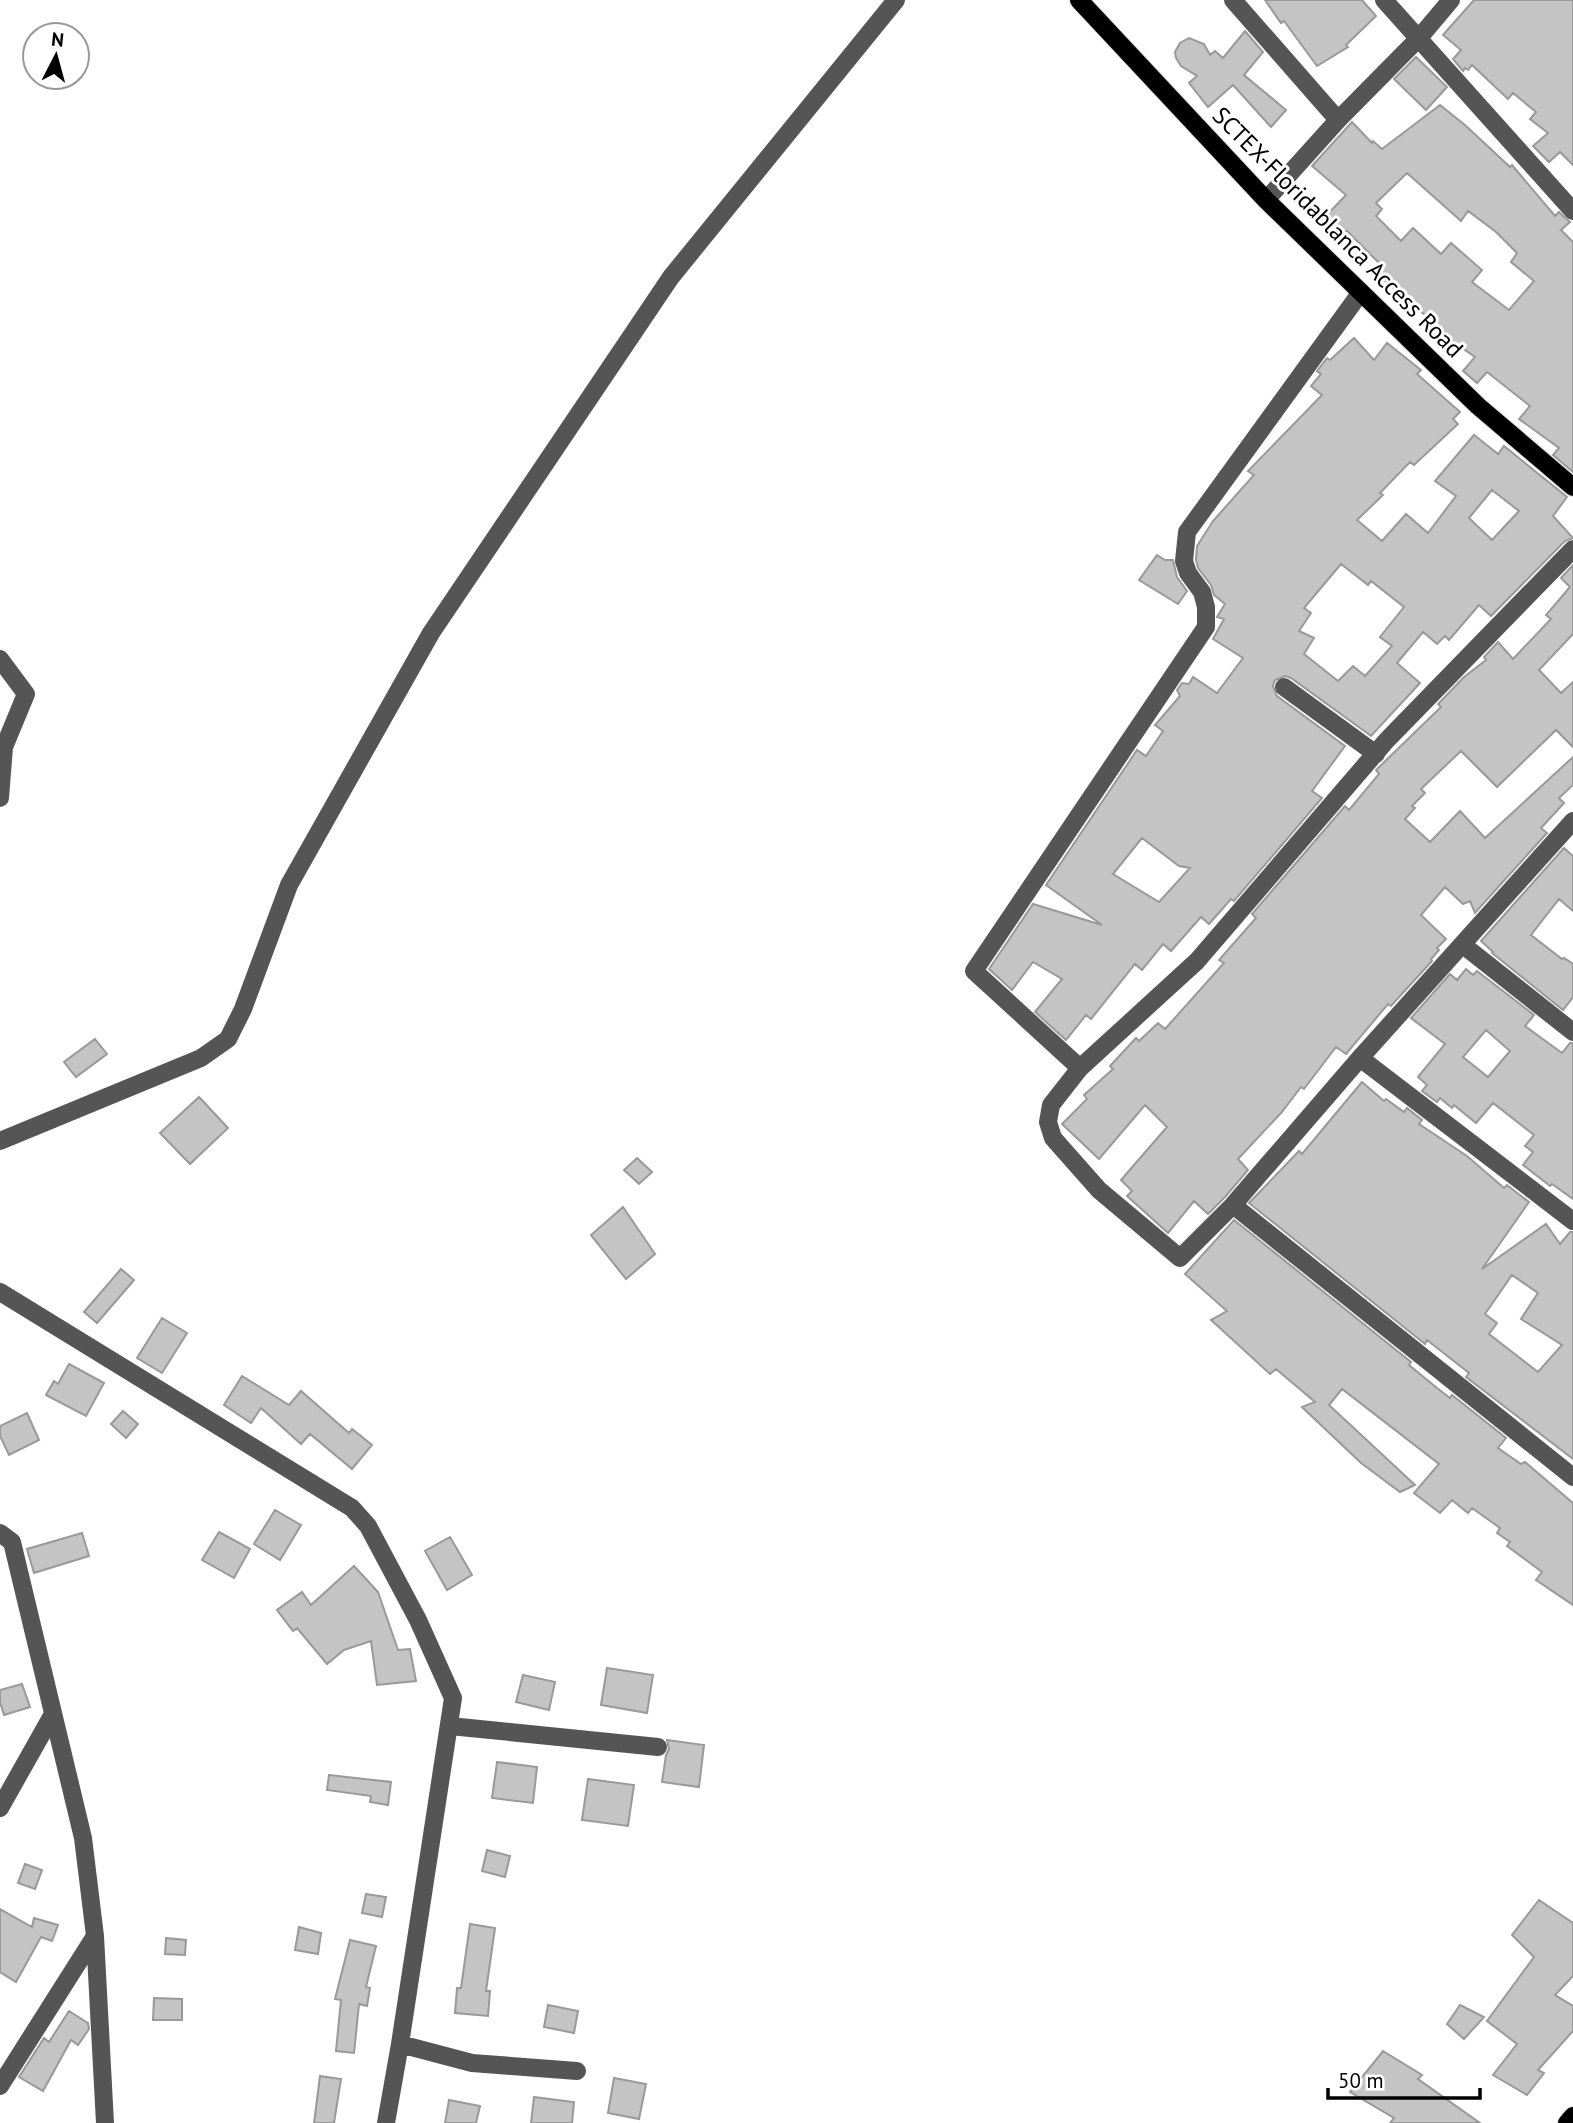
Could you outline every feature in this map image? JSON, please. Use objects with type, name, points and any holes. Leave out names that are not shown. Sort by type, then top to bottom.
[{"type":"main road","name":"SCTEX-Floridablanca Access Road","points":[[1079,0],[1266,200],[1478,406],[1573,488]]},
{"type":"main road","points":[[1567,2123],[1573,2116]]},
{"type":"street","points":[[0,1141],[201,1058],[228,1039],[243,1009],[289,885],[430,633],[671,277],[896,0]]},
{"type":"street","points":[[1233,0],[1338,120]]},
{"type":"street","points":[[1384,0],[1573,211]]},
{"type":"street","points":[[1266,200],[1338,120],[1419,38],[1451,0]]},
{"type":"street","points":[[1080,1069],[974,971],[1206,627],[1206,607],[1202,592],[1188,573],[1184,561],[1187,532],[1361,292]]},
{"type":"street","points":[[1573,548],[1376,754],[1197,961],[1080,1069],[1051,1105],[1048,1122],[1053,1138],[1099,1190],[1180,1258],[1233,1205],[1360,1058],[1573,821]]},
{"type":"street","points":[[0,659],[26,694],[4,747],[0,798]]},
{"type":"street","points":[[1284,687],[1376,754]]},
{"type":"street","points":[[1463,945],[1573,1032]]},
{"type":"street","points":[[1360,1058],[1573,1221]]},
{"type":"street","points":[[1233,1205],[1573,1477]]},
{"type":"street","points":[[0,1292],[352,1508],[368,1526],[418,1620],[453,1698],[386,2123]]},
{"type":"street","points":[[0,1557],[6,1537]]},
{"type":"street","points":[[6,1537],[83,1838],[95,1936],[105,2123]]},
{"type":"street","points":[[0,1808],[53,1714]]},
{"type":"street","points":[[450,1726],[658,1747]]},
{"type":"street","points":[[0,2086],[95,1936]]},
{"type":"street","points":[[400,2043],[472,2063],[577,2071]]},
{"type":"building","points":[[1265,0],[1362,0],[1376,16],[1346,45],[1348,47],[1317,66]]},
{"type":"building","points":[[1474,0],[1573,0],[1573,165],[1560,152],[1549,162],[1533,146],[1548,133],[1530,119],[1536,112],[1513,93],[1508,99],[1472,65],[1463,71],[1453,59],[1461,50],[1443,35]]},
{"type":"building","points":[[1245,31],[1263,52],[1244,75],[1286,110],[1271,127],[1233,85],[1208,107],[1189,83],[1197,76],[1181,66],[1176,58],[1175,52],[1180,43],[1189,38],[1204,44],[1210,55],[1215,51],[1223,58]]},
{"type":"building","points":[[1416,57],[1447,87],[1426,110],[1394,79]]},
{"type":"building","points":[[1440,105],[1510,167],[1512,165],[1555,216],[1559,212],[1570,222],[1561,230],[1573,242],[1573,472],[1553,455],[1559,448],[1519,419],[1530,406],[1487,372],[1477,383],[1463,371],[1475,357],[1446,337],[1448,335],[1375,272],[1382,266],[1347,231],[1341,237],[1322,220],[1346,195],[1312,166],[1352,122],[1372,143],[1373,141],[1382,149]],"holes":[[[1407,173],[1461,221],[1468,211],[1496,232],[1517,253],[1511,262],[1534,281],[1509,310],[1472,282],[1482,270],[1451,243],[1441,254],[1413,228],[1401,241],[1376,216],[1382,209],[1376,203]]]},
{"type":"building","points":[[1354,338],[1374,360],[1387,343],[1421,370],[1417,374],[1460,412],[1453,419],[1458,424],[1414,465],[1410,462],[1380,493],[1383,495],[1357,520],[1382,541],[1406,514],[1428,533],[1456,496],[1435,481],[1474,435],[1498,454],[1504,446],[1567,497],[1553,516],[1573,538],[1565,541],[1491,616],[1479,605],[1449,640],[1445,636],[1437,644],[1423,632],[1397,663],[1420,683],[1371,736],[1291,678],[1285,676],[1275,680],[1273,686],[1277,696],[1345,746],[1312,791],[1322,798],[1234,901],[1231,899],[1209,924],[1201,917],[1171,951],[1163,944],[1142,970],[1135,964],[1091,1019],[1086,1015],[1066,1040],[1035,1012],[1062,979],[1033,962],[1012,990],[989,969],[1033,904],[1102,925],[1046,885],[1137,750],[1146,756],[1163,731],[1155,725],[1180,696],[1177,690],[1182,683],[1189,684],[1193,677],[1217,693],[1243,658],[1213,639],[1224,619],[1217,617],[1225,604],[1214,595],[1211,585],[1198,568],[1197,546],[1213,521],[1254,475],[1248,471],[1322,395],[1311,386],[1321,374],[1317,371],[1327,358],[1330,360]],"holes":[[[1492,490],[1519,511],[1492,540],[1469,518]],[[1341,564],[1368,585],[1371,581],[1404,607],[1380,637],[1392,646],[1365,676],[1353,666],[1338,681],[1304,654],[1314,638],[1299,631],[1311,613],[1304,608]],[[1142,838],[1179,866],[1190,868],[1159,902],[1113,874]]]},
{"type":"building","points":[[1157,555],[1165,560],[1173,560],[1177,577],[1187,591],[1178,604],[1139,580]]},
{"type":"building","points":[[1573,565],[1573,634],[1539,670],[1561,693],[1573,682],[1573,747],[1556,730],[1497,787],[1461,751],[1421,789],[1425,793],[1412,806],[1415,808],[1405,819],[1430,842],[1460,811],[1485,838],[1573,757],[1573,785],[1559,798],[1564,803],[1541,828],[1547,833],[1475,913],[1470,901],[1463,904],[1445,887],[1421,915],[1446,939],[1437,948],[1439,950],[1432,961],[1391,1006],[1388,1004],[1346,1054],[1336,1047],[1304,1089],[1301,1087],[1238,1159],[1248,1170],[1225,1197],[1208,1214],[1194,1201],[1168,1233],[1127,1196],[1132,1191],[1121,1180],[1167,1127],[1145,1105],[1099,1159],[1062,1124],[1087,1099],[1084,1095],[1113,1069],[1110,1066],[1136,1038],[1139,1041],[1158,1023],[1165,1029],[1224,963],[1219,960],[1256,918],[1252,914],[1345,806],[1349,810],[1379,774],[1376,770],[1441,707],[1438,704],[1464,677],[1486,660],[1484,657],[1498,642],[1513,659],[1551,619],[1546,615],[1570,587],[1561,578]]},
{"type":"building","points":[[1564,848],[1573,856],[1573,911],[1559,899],[1531,935],[1562,959],[1573,964],[1573,997],[1563,1010],[1481,941]]},
{"type":"building","points":[[1466,969],[1473,975],[1477,971],[1534,1015],[1525,1026],[1562,1053],[1573,1043],[1573,1199],[1552,1184],[1550,1186],[1523,1165],[1533,1152],[1525,1146],[1534,1135],[1493,1103],[1476,1123],[1454,1105],[1452,1108],[1440,1098],[1437,1102],[1422,1091],[1427,1085],[1418,1077],[1445,1044],[1411,1018],[1450,974],[1457,980]],"holes":[[[1486,1030],[1510,1051],[1488,1077],[1463,1057]]]},
{"type":"building","points":[[95,1039],[107,1054],[76,1077],[64,1062]]},
{"type":"building","points":[[1362,1082],[1384,1101],[1386,1099],[1404,1112],[1407,1108],[1422,1120],[1419,1124],[1467,1156],[1504,1188],[1507,1185],[1529,1202],[1482,1269],[1546,1224],[1560,1244],[1573,1232],[1573,1459],[1466,1377],[1469,1373],[1427,1340],[1425,1344],[1249,1203],[1299,1151],[1302,1154]],"holes":[[[1512,1275],[1538,1293],[1521,1319],[1562,1345],[1538,1372],[1489,1334],[1497,1323],[1485,1314]]]},
{"type":"building","points":[[199,1097],[228,1128],[190,1164],[160,1133]]},
{"type":"building","points":[[637,1158],[652,1172],[639,1184],[624,1170]]},
{"type":"building","points":[[623,1207],[655,1254],[626,1279],[591,1235]]},
{"type":"building","points":[[1234,1220],[1411,1362],[1409,1365],[1437,1388],[1450,1398],[1452,1395],[1506,1438],[1498,1448],[1521,1464],[1525,1462],[1573,1503],[1573,1605],[1536,1580],[1542,1572],[1507,1546],[1510,1542],[1497,1533],[1500,1528],[1472,1508],[1468,1513],[1452,1500],[1440,1513],[1414,1493],[1439,1464],[1342,1389],[1329,1405],[1415,1485],[1400,1492],[1361,1463],[1302,1407],[1315,1402],[1276,1369],[1270,1374],[1211,1320],[1227,1311],[1185,1274]]},
{"type":"building","points":[[121,1269],[134,1280],[97,1323],[84,1312]]},
{"type":"building","points":[[162,1318],[187,1333],[162,1373],[137,1358]]},
{"type":"building","points":[[69,1364],[104,1383],[86,1416],[46,1395],[54,1381],[58,1384]]},
{"type":"building","points":[[242,1376],[289,1405],[301,1391],[349,1433],[352,1429],[372,1445],[352,1469],[310,1434],[301,1444],[261,1408],[251,1423],[224,1405]]},
{"type":"building","points":[[123,1411],[138,1424],[126,1438],[111,1424]]},
{"type":"building","points":[[27,1413],[39,1440],[9,1455],[0,1436],[0,1426]]},
{"type":"building","points":[[275,1510],[301,1525],[280,1560],[254,1544]]},
{"type":"building","points":[[219,1532],[250,1549],[234,1578],[202,1560]]},
{"type":"building","points":[[82,1533],[89,1556],[34,1573],[27,1549]]},
{"type":"building","points":[[450,1537],[472,1575],[447,1590],[425,1551]]},
{"type":"building","points":[[354,1566],[378,1592],[398,1650],[410,1649],[416,1681],[377,1685],[371,1641],[344,1650],[327,1664],[297,1628],[293,1631],[277,1610],[302,1592],[311,1605]]},
{"type":"building","points":[[607,1668],[653,1675],[647,1713],[601,1705]]},
{"type":"building","points":[[523,1675],[555,1682],[549,1710],[516,1702]]},
{"type":"building","points":[[22,1684],[30,1707],[4,1715],[0,1690]]},
{"type":"building","points":[[667,1740],[704,1745],[699,1787],[662,1782],[669,1749]]},
{"type":"building","points":[[497,1762],[537,1767],[533,1803],[492,1798]]},
{"type":"building","points":[[329,1775],[391,1782],[388,1805],[370,1802],[371,1796],[327,1790]]},
{"type":"building","points":[[588,1779],[634,1785],[628,1826],[582,1820]]},
{"type":"building","points":[[487,1850],[510,1856],[505,1877],[482,1871]]},
{"type":"building","points":[[25,1864],[42,1870],[35,1889],[18,1883]]},
{"type":"building","points":[[366,1894],[386,1897],[382,1917],[362,1913]]},
{"type":"building","points":[[1539,1900],[1573,1923],[1573,1976],[1555,1995],[1573,2006],[1573,2031],[1538,2070],[1544,2073],[1527,2095],[1493,2075],[1517,2044],[1487,2021],[1534,1957],[1512,1935]]},
{"type":"building","points":[[0,1909],[32,1927],[34,1918],[58,1925],[52,1941],[41,1937],[16,1982],[0,1972]]},
{"type":"building","points":[[470,1924],[495,1928],[486,1991],[490,1991],[488,2016],[455,2013],[457,1988],[461,1988]]},
{"type":"building","points":[[299,1927],[321,1933],[318,1954],[295,1950]]},
{"type":"building","points":[[166,1938],[186,1940],[185,1955],[165,1954]]},
{"type":"building","points":[[350,1940],[376,1946],[366,1987],[370,1988],[367,2006],[359,2004],[354,2053],[336,2051],[341,2000],[335,1999]]},
{"type":"building","points":[[154,1998],[182,1999],[182,2020],[153,2020]]},
{"type":"building","points":[[548,2005],[578,2011],[574,2033],[544,2027]]},
{"type":"building","points":[[1460,2005],[1484,2017],[1464,2039],[1447,2024]]},
{"type":"building","points":[[69,2011],[88,2023],[89,2029],[78,2045],[71,2040],[43,2091],[19,2077],[44,2038],[49,2042]]},
{"type":"building","points":[[1383,2051],[1422,2075],[1418,2079],[1480,2123],[1390,2123],[1394,2118],[1350,2092]]},
{"type":"building","points":[[320,2076],[341,2079],[334,2123],[314,2123]]},
{"type":"building","points":[[614,2078],[646,2084],[639,2119],[608,2113]]},
{"type":"building","points":[[534,2097],[574,2102],[572,2123],[531,2123]]},
{"type":"building","points":[[449,2100],[480,2106],[476,2123],[445,2123]]}]
